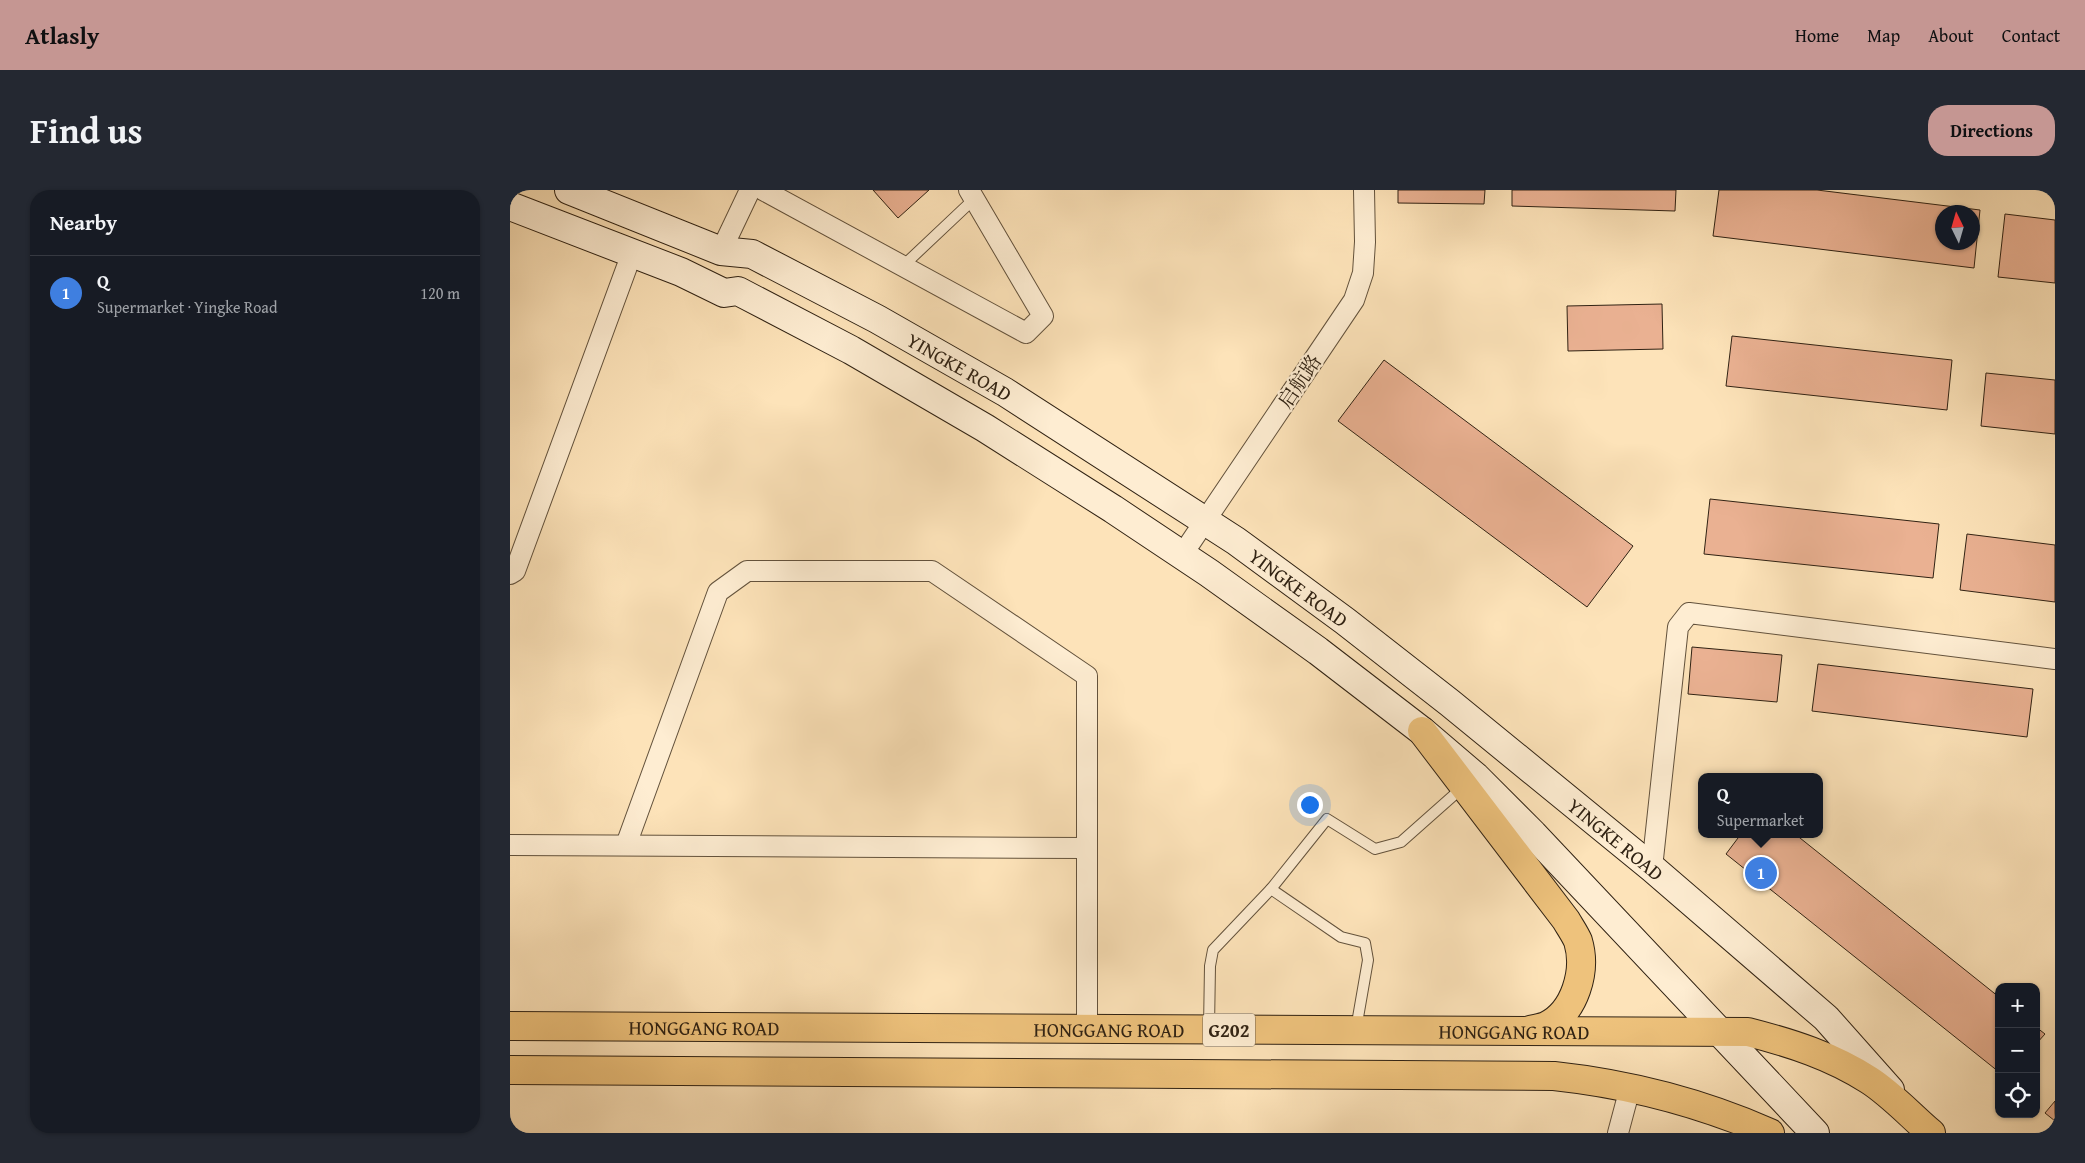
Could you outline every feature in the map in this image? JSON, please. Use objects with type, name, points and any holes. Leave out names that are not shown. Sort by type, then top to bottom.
[{"type":"highway","points":[[1422,731],[1566,920],[1577,940],[1581,962],[1580,981],[1571,1001],[1560,1016],[1545,1026],[1525,1031]]},
{"type":"highway","name":"HONGGANG ROAD","points":[[510,1026],[1748,1032],[1789,1043],[1828,1057],[1870,1081],[1926,1129]]},
{"type":"highway","name":"G202","points":[[510,1070],[1554,1076],[1630,1088],[1699,1107],[1770,1133]]},
{"type":"main road","name":"YINGKE ROAD","points":[[569,190],[721,251],[752,254],[877,319],[1004,392],[1236,541],[1345,621],[1450,703],[1652,868],[1826,1018],[1926,1129]]},
{"type":"main road","name":"YINGKE ROAD","points":[[510,206],[680,272],[724,293],[738,291],[851,350],[985,428],[1182,555],[1318,651],[1422,731],[1476,777],[1533,834],[1815,1133]]},
{"type":"street","points":[[721,251],[750,190]]},
{"type":"street","points":[[763,190],[1026,333],[1043,316],[971,194]]},
{"type":"street","name":"启航路","points":[[1182,555],[1354,300],[1363,273],[1365,242],[1364,190]]},
{"type":"street","points":[[510,574],[515,571],[632,254]]},
{"type":"street","points":[[626,845],[718,592],[747,571],[932,571],[1087,676],[1087,1029]]},
{"type":"street","points":[[1652,868],[1678,627],[1689,613],[2055,659]]},
{"type":"street","points":[[510,845],[1086,848]]},
{"type":"street","points":[[1618,1133],[1630,1088]]},
{"type":"lane","points":[[903,266],[971,194]]},
{"type":"lane","points":[[1209,1030],[1210,966],[1213,950],[1271,889],[1328,819],[1375,849],[1401,842],[1464,786]]},
{"type":"lane","points":[[1271,889],[1341,937],[1365,944],[1368,960],[1356,1030]]},
{"type":"building","points":[[873,190],[929,190],[898,218]]},
{"type":"building","points":[[1398,190],[1485,190],[1484,204],[1398,203]]},
{"type":"building","points":[[1512,190],[1676,190],[1675,211],[1512,206]]},
{"type":"building","points":[[1719,190],[1817,190],[1939,205],[1935,205],[1935,250],[1976,250],[1974,268],[1713,236]]},
{"type":"building","points":[[2005,214],[2055,220],[2055,283],[1998,277]]},
{"type":"building","points":[[1662,304],[1663,349],[1568,351],[1567,306]]},
{"type":"building","points":[[1732,336],[1952,360],[1947,410],[1726,386]]},
{"type":"building","points":[[1384,360],[1633,546],[1587,607],[1338,421]]},
{"type":"building","points":[[1986,373],[2055,380],[2055,434],[1981,426]]},
{"type":"building","points":[[1710,499],[1939,524],[1933,578],[1704,554]]},
{"type":"building","points":[[1967,534],[2055,545],[2055,602],[1960,590]]},
{"type":"building","points":[[1692,647],[1782,655],[1777,702],[1688,694]]},
{"type":"building","points":[[1818,664],[2033,689],[2027,737],[1812,711]]},
{"type":"building","points":[[1738,838],[1800,838],[1995,994],[1995,1069],[1726,854]]},
{"type":"building","points":[[2040,1030],[2045,1034],[2040,1040]]},
{"type":"building","points":[[2055,1101],[2055,1121],[2045,1113]]},
{"type":"place","name":"Q","points":[[1761,873]]}]
